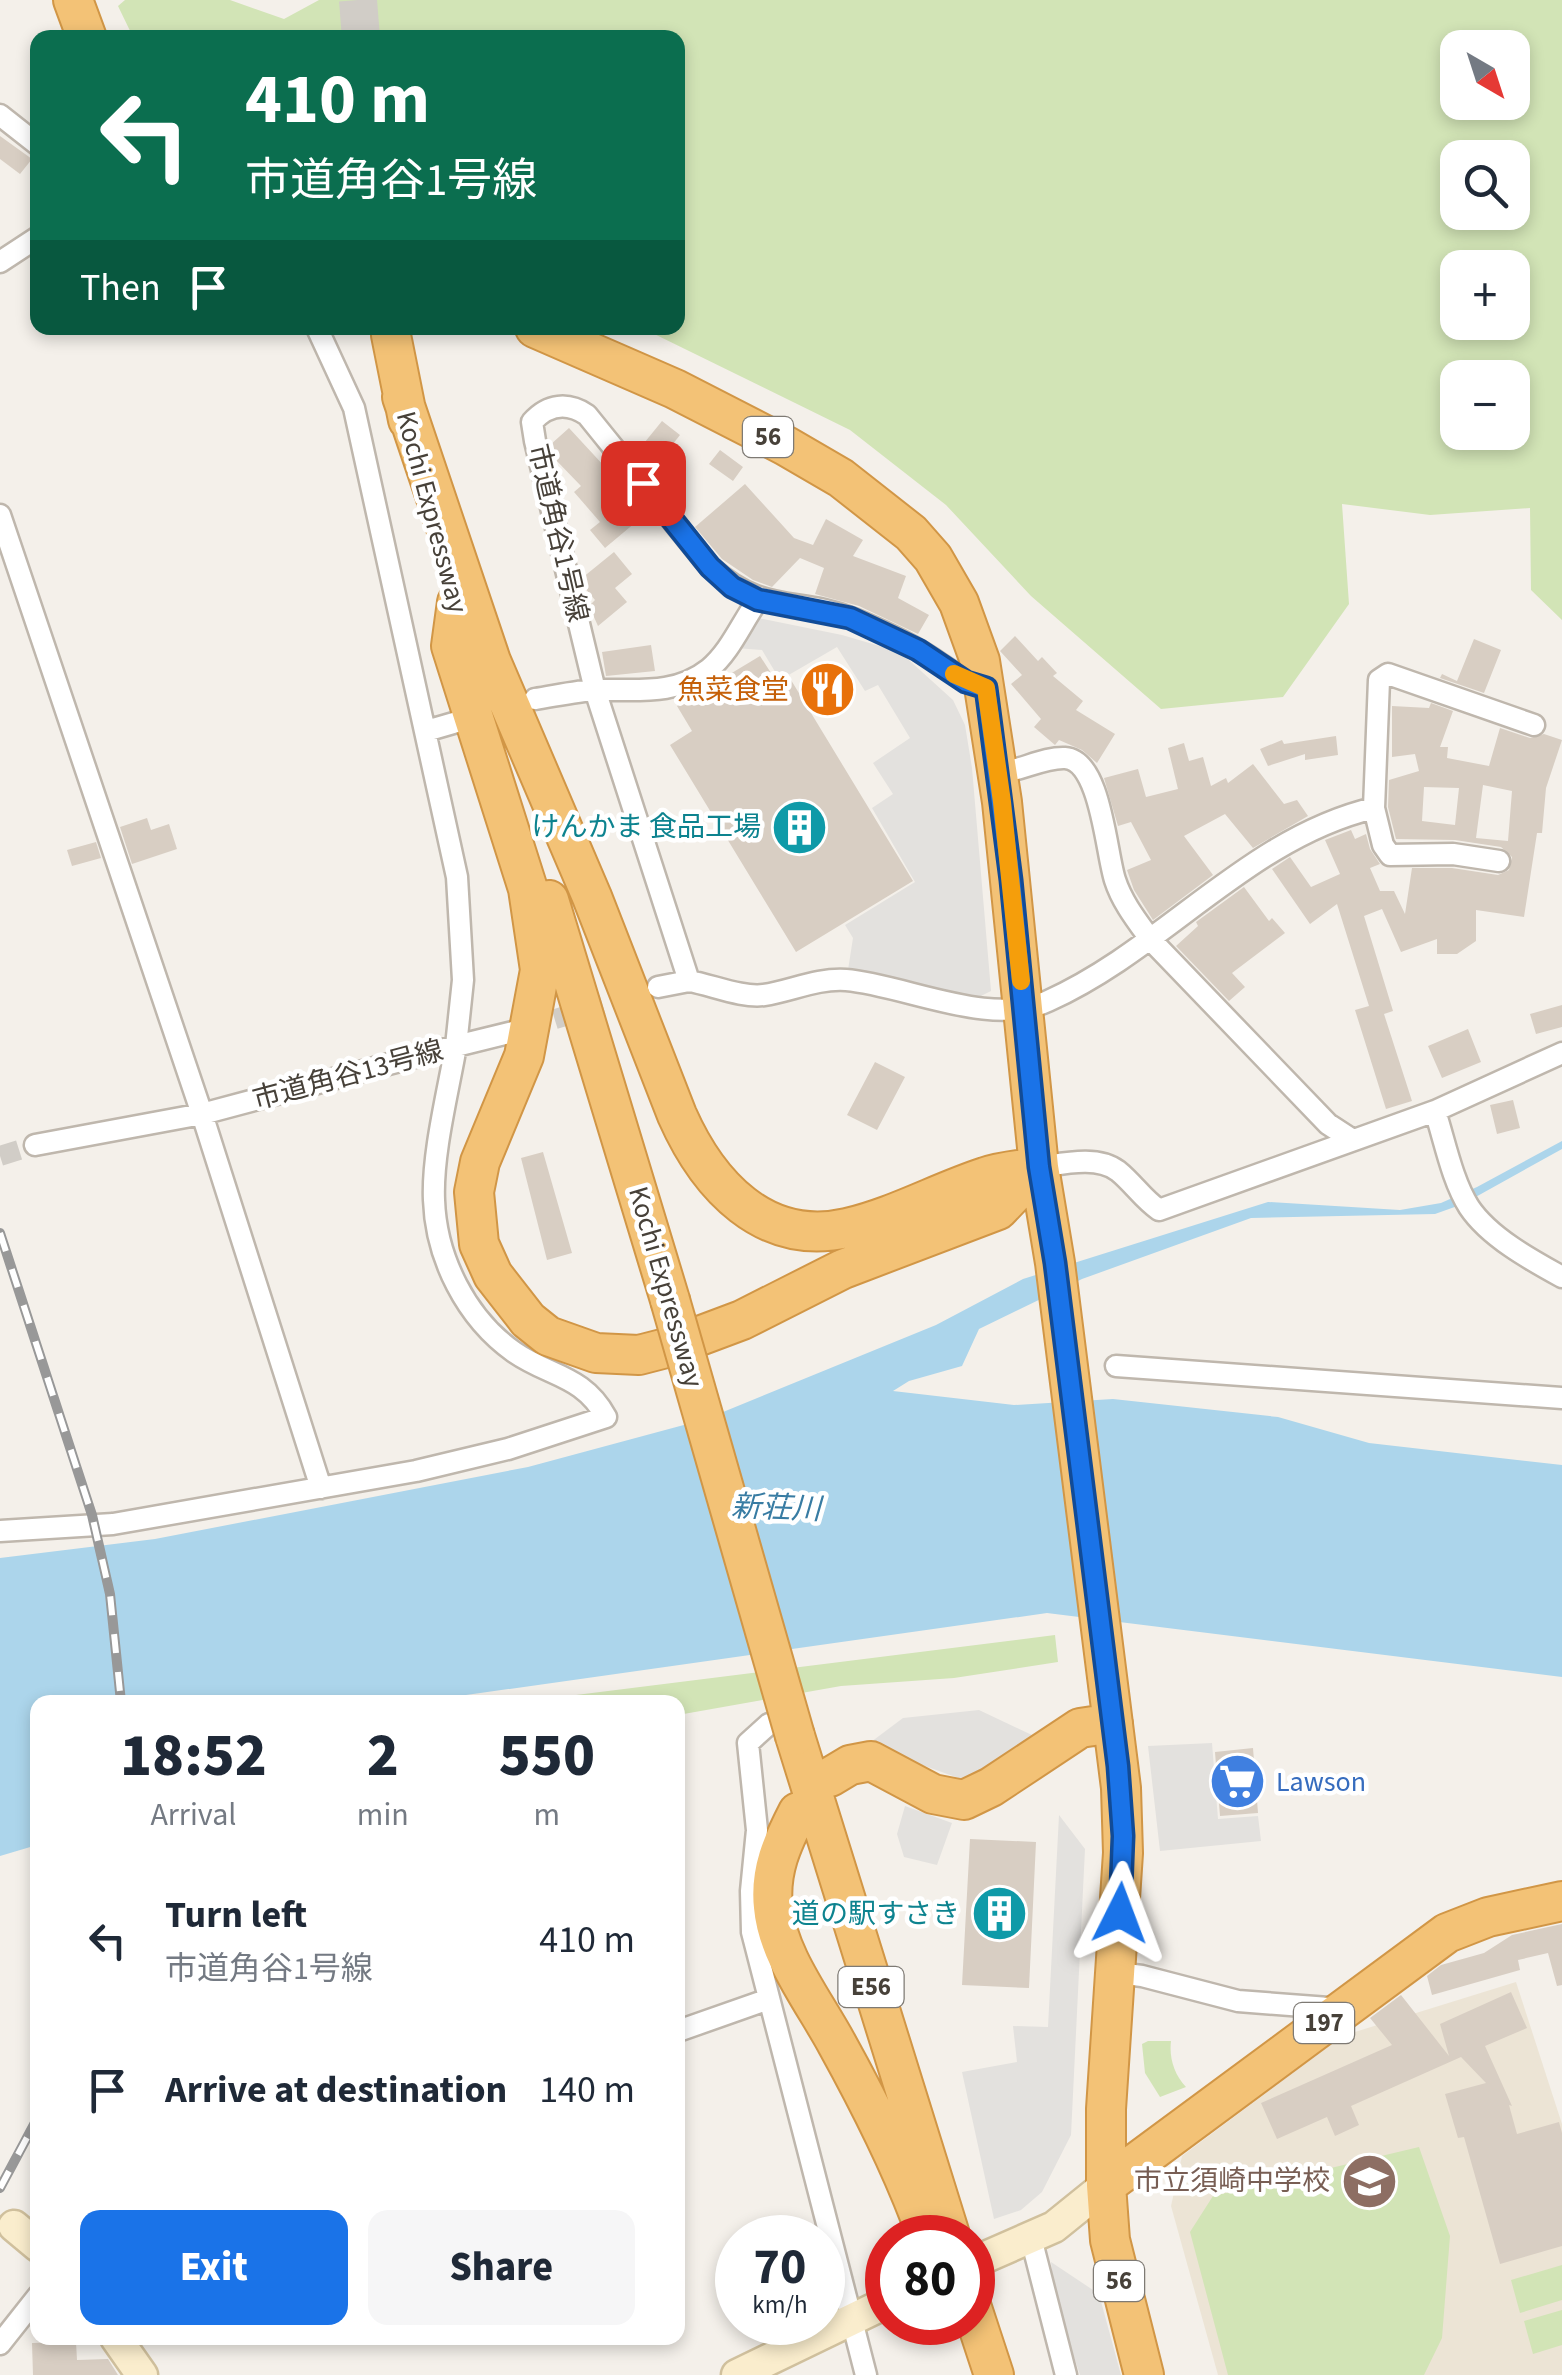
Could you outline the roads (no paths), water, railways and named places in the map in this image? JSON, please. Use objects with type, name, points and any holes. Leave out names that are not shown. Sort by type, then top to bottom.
[{"type":"highway","points":[[73,0],[84,30]]},
{"type":"highway","name":"Kochi Expressway","points":[[391,335],[402,398],[456,602],[587,1017],[670,1300],[782,1730],[943,2215]]},
{"type":"highway","name":"56","points":[[550,335],[675,389],[786,446],[841,478],[888,513],[933,558],[954,594],[980,660],[998,773],[1039,1167],[1055,1263],[1123,1836],[1106,2186],[1113,2257],[1144,2375]]},
{"type":"highway","points":[[402,398],[491,662],[592,897],[683,1128],[719,1185],[761,1219],[793,1230],[828,1231],[887,1215],[989,1175],[1039,1167]]},
{"type":"highway","points":[[456,602],[451,646],[528,889],[538,954],[536,1006],[524,1056],[480,1162],[474,1192],[478,1244],[492,1275],[528,1320],[548,1336],[596,1353],[639,1355],[670,1346],[742,1320],[843,1269],[998,1210],[1039,1167]]},
{"type":"highway","points":[[830,1777],[850,1765],[871,1761],[933,1794],[964,1800],[991,1787],[1080,1728],[1112,1722]]},
{"type":"highway","points":[[798,1812],[782,1843],[774,1871],[773,1912],[796,1970],[872,2106],[920,2215]]},
{"type":"highway","name":"197","points":[[1106,2186],[1447,1933],[1488,1917],[1562,1901]]},
{"type":"highway","points":[[1109,2080],[1116,2101],[1129,2119],[1135,2124],[1154,2126],[1180,2120],[1232,2090]]},
{"type":"highway","points":[[974,2345],[981,2375]]},
{"type":"highway","points":[[979,2345],[994,2375]]},
{"type":"main road","points":[[995,2254],[1054,2227],[1106,2186]]},
{"type":"main road","points":[[737,2375],[865,2313]]},
{"type":"main road","points":[[121,2345],[142,2375]]},
{"type":"street","points":[[0,115],[30,139]]},
{"type":"street","points":[[0,262],[30,242]]},
{"type":"street","points":[[319,335],[354,408],[457,877],[463,980],[456,1046],[517,1031]]},
{"type":"street","name":"市道角谷1号線","points":[[690,980],[595,690],[535,441],[532,422],[542,411],[575,407],[587,415],[710,567],[732,587],[758,600],[850,618],[918,650],[966,682],[986,688]]},
{"type":"street","points":[[0,515],[202,1114],[320,1488],[113,1524],[0,1531]]},
{"type":"street","points":[[535,699],[595,690],[652,692],[689,682],[710,669],[723,654],[758,600]]},
{"type":"street","points":[[1499,861],[1453,854],[1390,854],[1383,845],[1374,808],[1380,680],[1388,674],[1534,725]]},
{"type":"street","points":[[426,731],[457,722]]},
{"type":"street","points":[[998,773],[1061,758],[1071,758],[1087,772],[1115,881],[1150,939],[1328,1124],[1351,1139]]},
{"type":"street","points":[[658,987],[690,980],[760,996],[794,986],[846,980],[936,1001],[1024,1008],[1044,1004],[1088,981],[1298,836],[1374,808]]},
{"type":"street","name":"市道角谷13号線","points":[[35,1146],[202,1114],[456,1046],[434,1199],[453,1278],[471,1310],[497,1340],[528,1362],[578,1383],[597,1400],[606,1417],[508,1449],[320,1488]]},
{"type":"street","points":[[1039,1167],[1105,1164],[1159,1210],[1435,1111],[1562,1053]]},
{"type":"street","points":[[1435,1111],[1470,1208],[1491,1230],[1562,1277]]},
{"type":"street","points":[[1116,1366],[1562,1398]]},
{"type":"street","points":[[782,1730],[748,1743],[757,1830],[752,1932],[866,2375]]},
{"type":"street","points":[[1118,1973],[1238,2001],[1344,2009]]},
{"type":"street","points":[[685,2029],[769,1999]]},
{"type":"street","points":[[1031,2238],[1066,2375]]},
{"type":"street","points":[[0,2344],[30,2306]]},
{"type":"water","name":"新荘川","points":[[1562,1141],[1562,1149],[1463,1204],[1435,1214],[1251,1218],[1082,1279],[979,1329],[962,1366],[909,1381],[893,1391],[1014,1405],[1113,1399],[1278,1417],[1369,1443],[1562,1465],[1562,1677],[1047,1613],[467,1695],[30,1695],[30,1847],[0,1856],[0,1558],[155,1539],[528,1467],[706,1419],[936,1325],[1023,1279],[1268,1202],[1400,1210],[1441,1203]]},
{"type":"tunnel","points":[[358,0],[360,30]]},
{"type":"tunnel","points":[[526,1028],[637,994]]},
{"type":"tunnel","points":[[0,1156],[35,1145]]},
{"type":"railway","points":[[0,1233],[92,1515],[110,1594],[120,1695]]},
{"type":"railway","points":[[0,2188],[30,2132]]},
{"type":"place","name":"魚菜食堂","points":[[828,690]]},
{"type":"place","name":"けんかま 食品工場","points":[[800,827]]},
{"type":"place","name":"Lawson","points":[[1237,1782]]},
{"type":"place","name":"道の駅すさき","points":[[999,1914]]},
{"type":"place","name":"市立須崎中学校","points":[[1369,2181]]}]
